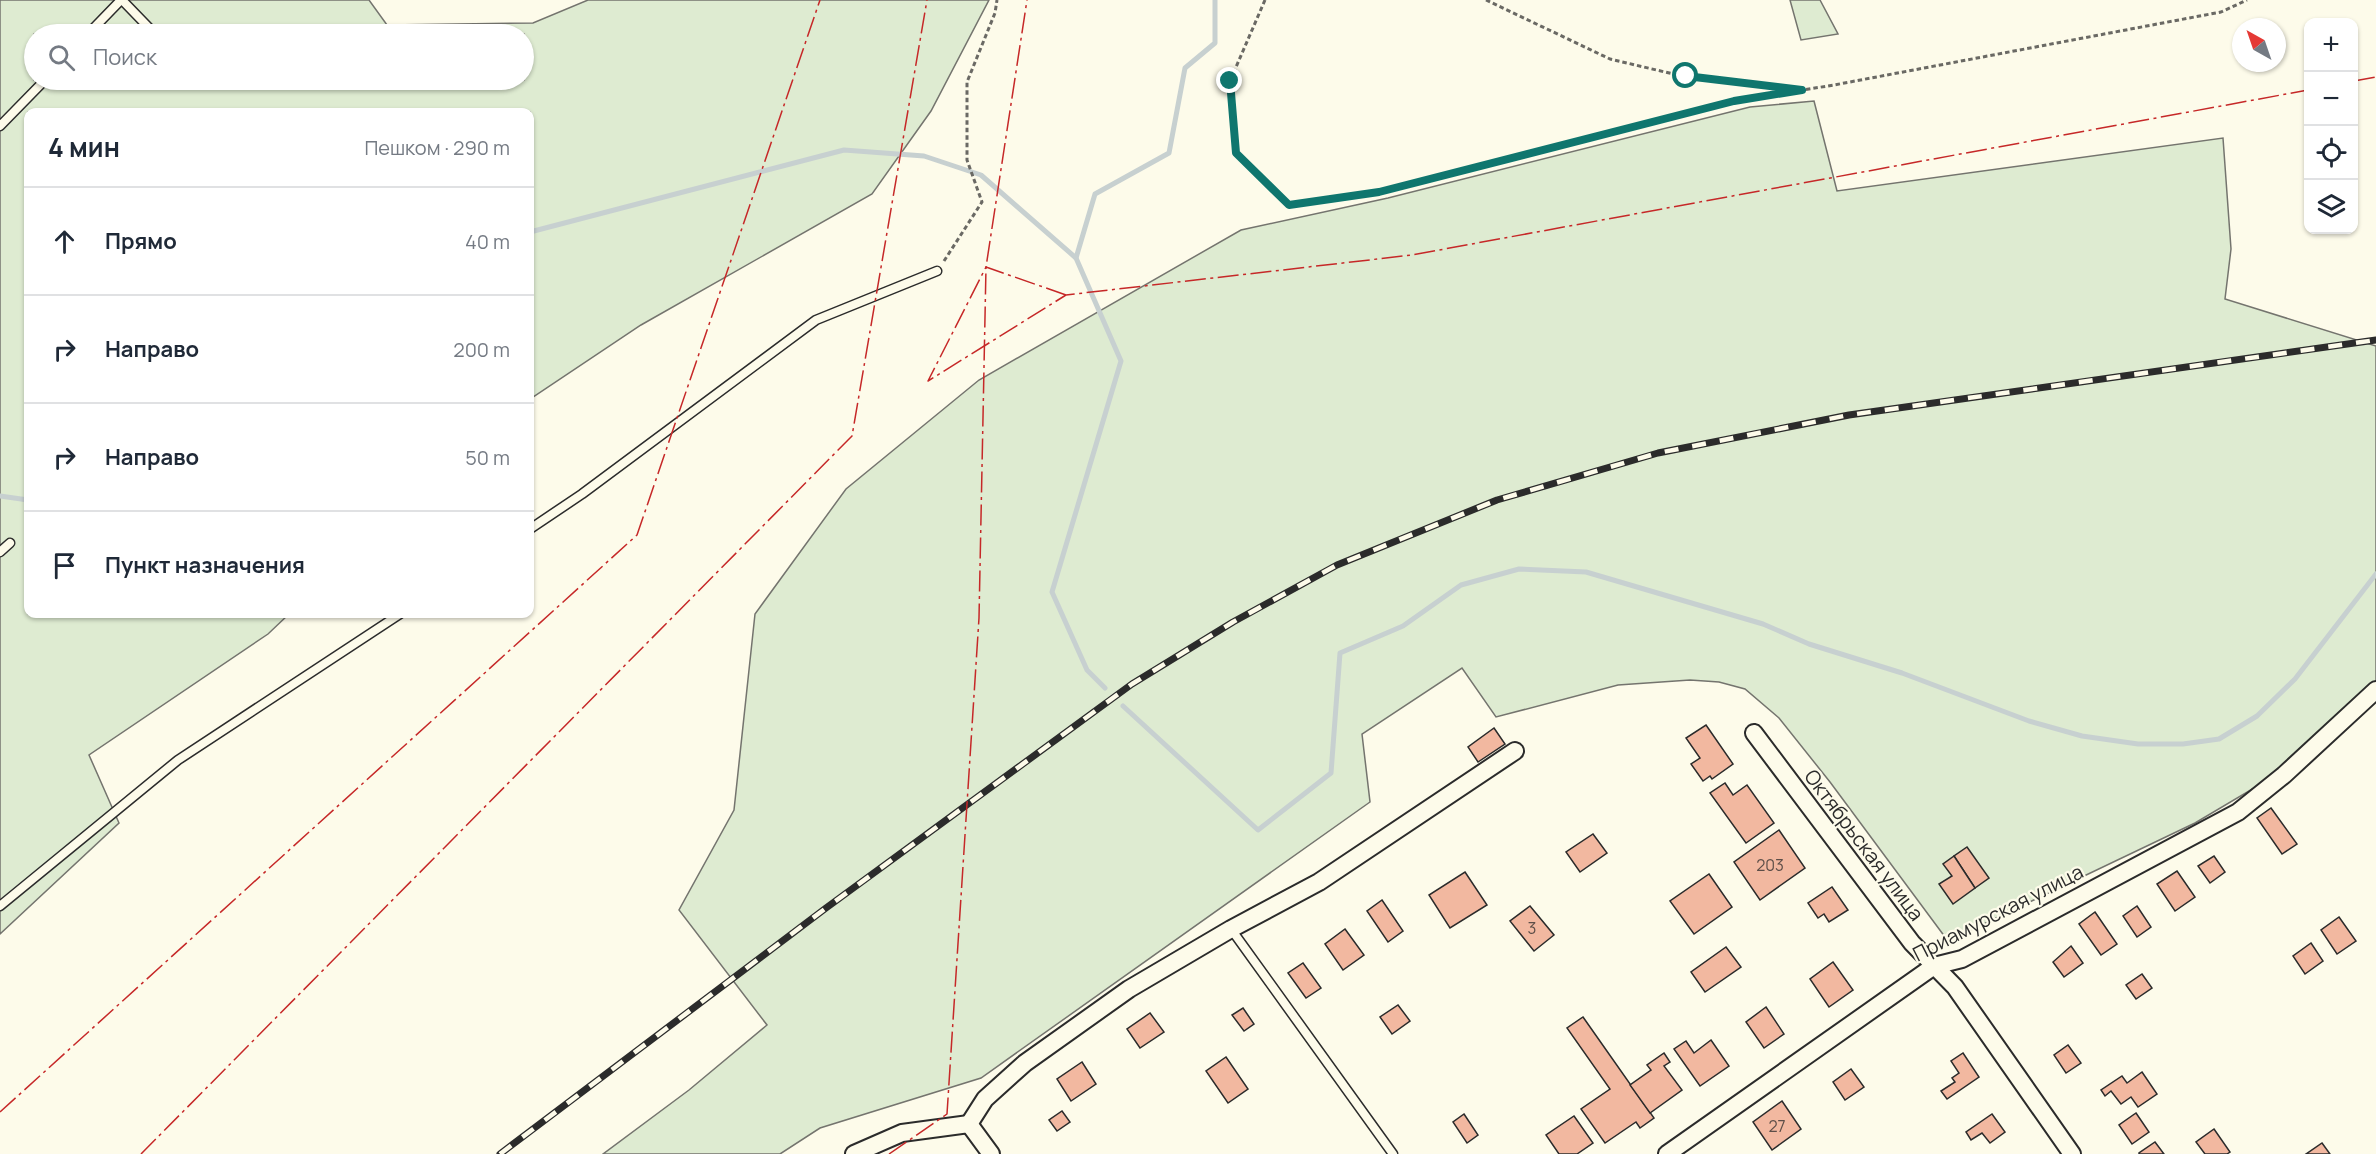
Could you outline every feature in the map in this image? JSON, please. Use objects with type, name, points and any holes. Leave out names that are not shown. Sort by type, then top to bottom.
[{"type":"street","name":"Приамурская улица","points":[[1667,1154],[1934,966],[1962,959],[2238,812],[2284,775],[2376,690]]},
{"type":"street","name":"Октябрьская улица","points":[[1754,733],[1912,942],[1955,987],[2072,1154]]},
{"type":"street","points":[[854,1154],[902,1133],[969,1124],[985,1099],[1025,1063],[1129,989],[1231,928],[1319,882],[1515,751]]},
{"type":"street","points":[[969,1124],[990,1154]]},
{"type":"lane","points":[[98,24],[121,0],[145,24]]},
{"type":"lane","points":[[0,126],[35,90]]},
{"type":"lane","points":[[534,526],[582,494],[816,320],[937,271]]},
{"type":"lane","points":[[0,552],[10,543]]},
{"type":"lane","points":[[0,906],[178,760],[394,618]]},
{"type":"lane","points":[[1231,928],[1393,1154]]},
{"type":"path","points":[[937,271],[982,202],[968,160],[968,82],[995,13],[997,0]]},
{"type":"path","points":[[1265,0],[1230,81],[1236,153],[1289,205],[1379,192],[1734,101],[2221,12],[2247,0]]},
{"type":"path","points":[[1486,0],[1610,59],[1686,76],[1802,90]]},
{"type":"green space","points":[[0,0],[369,0],[386,24],[24,24],[24,90],[534,90],[534,24],[460,24],[533,23],[588,0],[989,0],[931,111],[872,194],[641,325],[534,396],[534,108],[24,108],[24,618],[285,618],[268,634],[89,755],[119,823],[0,934]]},
{"type":"green space","points":[[1790,0],[1820,0],[1838,34],[1801,40]]},
{"type":"green space","points":[[1814,101],[1837,191],[2223,138],[2231,249],[2225,299],[2376,346],[2376,681],[2288,768],[2195,823],[1948,941],[1830,782],[1779,718],[1745,689],[1719,682],[1690,680],[1618,685],[1496,717],[1462,668],[1362,734],[1370,802],[981,1078],[820,1128],[780,1154],[603,1154],[689,1090],[767,1025],[679,910],[734,810],[755,614],[846,489],[979,380],[1241,230],[1388,198],[1750,107]]},
{"type":"building","points":[[1706,725],[1733,764],[1712,779],[1710,776],[1703,781],[1691,764],[1700,758],[1686,738]]},
{"type":"building","points":[[1494,728],[1505,744],[1478,762],[1468,747]]},
{"type":"building","points":[[1725,783],[1733,795],[1747,785],[1774,823],[1746,843],[1710,793]]},
{"type":"building","points":[[2271,808],[2297,844],[2282,854],[2257,818]]},
{"type":"building","points":[[1779,830],[1805,868],[1760,900],[1734,862]]},
{"type":"building","points":[[1593,834],[1607,853],[1580,872],[1566,852]]},
{"type":"building","points":[[1967,847],[1989,878],[1975,888],[1954,856]]},
{"type":"building","points":[[1954,856],[1975,888],[1953,904],[1939,884],[1952,876],[1943,864]]},
{"type":"building","points":[[2214,856],[2225,872],[2210,883],[2198,866]]},
{"type":"building","points":[[2177,871],[2195,897],[2175,911],[2157,884]]},
{"type":"building","points":[[1465,872],[1487,905],[1450,928],[1429,895]]},
{"type":"building","points":[[1709,874],[1732,907],[1694,934],[1670,901]]},
{"type":"building","points":[[1832,887],[1848,910],[1829,922],[1824,914],[1818,918],[1808,903]]},
{"type":"building","points":[[1382,900],[1403,931],[1388,942],[1367,911]]},
{"type":"building","points":[[1530,906],[1554,935],[1534,951],[1510,921]]},
{"type":"building","points":[[2137,906],[2151,927],[2137,937],[2123,916]]},
{"type":"building","points":[[2095,912],[2117,944],[2101,955],[2079,924]]},
{"type":"building","points":[[2339,917],[2356,941],[2337,954],[2321,930]]},
{"type":"building","points":[[1345,929],[1364,955],[1343,970],[1325,944]]},
{"type":"building","points":[[2311,943],[2323,961],[2305,974],[2293,956]]},
{"type":"building","points":[[2071,946],[2083,963],[2064,977],[2053,962]]},
{"type":"building","points":[[1726,947],[1741,967],[1705,992],[1691,972]]},
{"type":"building","points":[[1833,962],[1853,990],[1829,1007],[1810,979]]},
{"type":"building","points":[[1303,963],[1321,988],[1306,998],[1288,973]]},
{"type":"building","points":[[2142,974],[2152,988],[2136,999],[2126,985]]},
{"type":"building","points":[[1398,1005],[1410,1021],[1392,1034],[1380,1017]]},
{"type":"building","points":[[1766,1007],[1784,1034],[1764,1048],[1746,1022]]},
{"type":"building","points":[[1243,1008],[1254,1024],[1244,1031],[1232,1015]]},
{"type":"building","points":[[1150,1013],[1164,1032],[1140,1048],[1127,1029]]},
{"type":"building","points":[[1583,1017],[1654,1118],[1640,1128],[1636,1122],[1605,1143],[1581,1109],[1610,1089],[1567,1028]]},
{"type":"building","points":[[1711,1040],[1729,1066],[1700,1086],[1674,1049],[1686,1041],[1694,1053]]},
{"type":"building","points":[[2068,1045],[2081,1063],[2066,1073],[2054,1055]]},
{"type":"building","points":[[1664,1053],[1670,1062],[1664,1066],[1682,1090],[1650,1113],[1630,1085],[1651,1070],[1647,1065]]},
{"type":"building","points":[[1963,1053],[1979,1077],[1947,1099],[1941,1091],[1955,1082],[1952,1078],[1959,1073],[1951,1061]]},
{"type":"building","points":[[1226,1057],[1248,1089],[1228,1103],[1206,1071]]},
{"type":"building","points":[[1082,1062],[1096,1084],[1071,1101],[1057,1079]]},
{"type":"building","points":[[1851,1069],[1864,1087],[1845,1100],[1833,1082]]},
{"type":"building","points":[[2142,1072],[2157,1094],[2138,1107],[2131,1097],[2121,1104],[2111,1091],[2105,1096],[2101,1090],[2122,1076],[2127,1083]]},
{"type":"building","points":[[1782,1101],[1801,1129],[1772,1150],[1753,1122]]},
{"type":"building","points":[[1062,1111],[1070,1122],[1057,1131],[1049,1120]]},
{"type":"building","points":[[2136,1113],[2149,1132],[2132,1144],[2119,1125]]},
{"type":"building","points":[[1464,1114],[1478,1135],[1467,1143],[1453,1122]]},
{"type":"building","points":[[1992,1114],[2005,1132],[1990,1143],[1982,1133],[1971,1140],[1966,1132]]},
{"type":"building","points":[[1574,1116],[1593,1143],[1577,1154],[1559,1154],[1546,1135]]},
{"type":"building","points":[[2214,1129],[2230,1152],[2227,1154],[2205,1154],[2196,1142]]},
{"type":"building","points":[[2155,1142],[2164,1154],[2139,1154],[2139,1153]]},
{"type":"building","points":[[2322,1143],[2330,1154],[2306,1154]]},
{"type":"waterway","points":[[1076,258],[1095,194],[1169,153],[1185,68],[1215,43],[1215,0]]},
{"type":"waterway","points":[[534,231],[844,150],[924,156],[981,175],[1076,258],[1121,361],[1052,592],[1087,670],[1105,688]]},
{"type":"waterway","points":[[0,496],[24,499]]},
{"type":"waterway","points":[[1123,706],[1258,830],[1331,773],[1340,653],[1403,626],[1461,585],[1519,569],[1586,572],[1763,624],[1809,644],[1902,673],[2029,721],[2082,736],[2138,744],[2183,744],[2219,739],[2257,716],[2295,679],[2376,574]]},
{"type":"railway","points":[[500,1154],[826,908],[1132,684],[1233,622],[1337,565],[1497,500],[1658,453],[1849,415],[2376,340]]},
{"type":"power","points":[[0,1112],[637,535],[820,0]]},
{"type":"power","points":[[141,1154],[852,436],[927,0]]},
{"type":"power","points":[[889,1154],[947,1114],[979,618],[986,267],[1027,0]]},
{"type":"power","points":[[2358,80],[2376,77]]},
{"type":"power","points":[[1066,295],[1412,255],[2304,91]]},
{"type":"power","points":[[986,267],[1066,295],[928,381],[986,267]]},
{"type":"route","points":[[1230,81],[1236,153],[1289,205],[1379,192],[1734,101],[1802,90],[1686,76]]}]
